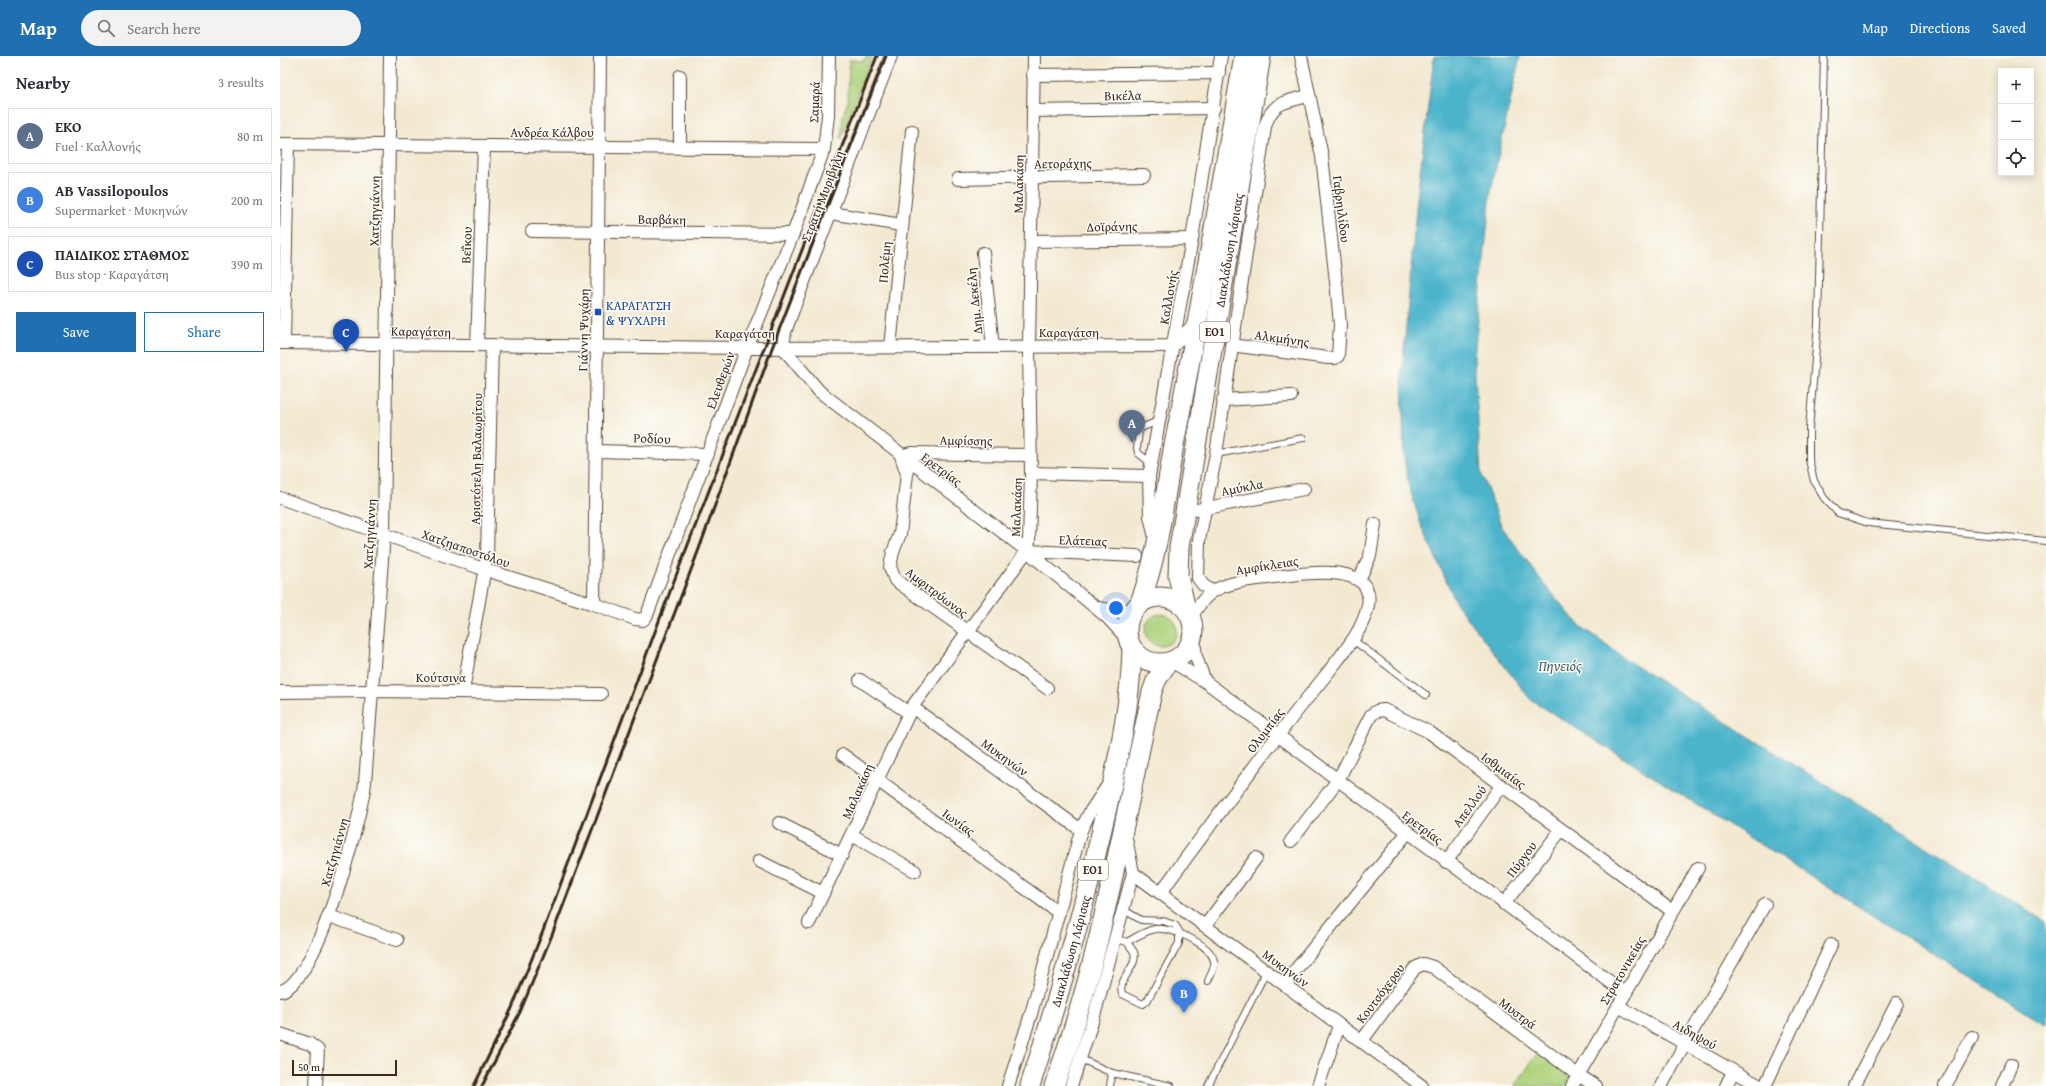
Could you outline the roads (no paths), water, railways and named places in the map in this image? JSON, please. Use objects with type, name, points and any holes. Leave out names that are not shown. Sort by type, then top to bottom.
[{"type":"main road","name":"Διακλάδωση Λάρισας","points":[[1137,607],[1151,572],[1157,543],[1244,56]]},
{"type":"main road","name":"Διακλάδωση Λάρισας","points":[[1190,620],[1180,590],[1178,570],[1184,512],[1261,56]]},
{"type":"main road","points":[[1137,607],[1148,599],[1158,597],[1169,598],[1178,602],[1190,620]]},
{"type":"main road","name":"ΕΟ1","points":[[1131,645],[1128,624],[1137,607]]},
{"type":"main road","name":"ΕΟ1","points":[[1170,662],[1187,650],[1190,620]]},
{"type":"main road","name":"Διακλάδωση Λάρισας","points":[[1030,1086],[1078,924],[1114,777],[1130,684],[1131,645]]},
{"type":"main road","points":[[1131,645],[1139,656],[1148,661],[1158,663],[1170,662]]},
{"type":"main road","name":"Διακλάδωση Λάρισας","points":[[1054,1086],[1065,1056],[1100,937],[1152,692],[1158,676],[1170,662]]},
{"type":"street","name":"Χατζηγιάννη","points":[[280,991],[290,985],[301,972],[329,916],[343,874],[363,800],[384,534],[390,56]]},
{"type":"street","name":"Γιάννη Ψυχάρη","points":[[594,604],[600,56]]},
{"type":"street","name":"Σαμαρά","points":[[824,149],[828,116],[829,56]]},
{"type":"street","name":"Στρατή Μυριβήλη","points":[[783,348],[791,316],[891,56]]},
{"type":"street","name":"Μαλακάση","points":[[809,923],[910,710],[1027,551],[1029,540],[1031,473],[1029,347],[1034,56]]},
{"type":"street","name":"Καλλoνής","points":[[1157,543],[1150,516],[1149,476],[1192,239],[1214,108],[1221,56]]},
{"type":"street","name":"Γαβρηιλίδου","points":[[1300,56],[1322,156],[1337,291],[1340,325],[1339,351],[1338,356],[1335,358],[1328,358]]},
{"type":"street","points":[[1033,75],[1219,73]]},
{"type":"street","points":[[680,76],[680,147]]},
{"type":"street","points":[[1206,682],[1196,657],[1190,620],[1212,592],[1200,581],[1198,574],[1199,540],[1216,454],[1231,345],[1268,116],[1274,108],[1281,103],[1308,96]]},
{"type":"street","name":"Βικέλα","points":[[1033,111],[1214,108]]},
{"type":"street","name":"Πολέμη","points":[[890,347],[901,225],[908,179],[912,131]]},
{"type":"street","name":"Ανδρέα Κάλβου","points":[[284,144],[824,149]]},
{"type":"street","points":[[282,343],[284,144]]},
{"type":"street","name":"Βεΐκου","points":[[477,345],[484,146]]},
{"type":"street","name":"Ελευθερών","points":[[643,620],[647,615],[747,348],[793,234],[824,149]]},
{"type":"street","name":"Αετοράχης","points":[[958,179],[1144,175]]},
{"type":"street","points":[[831,213],[901,225]]},
{"type":"street","points":[[1234,218],[1244,264]]},
{"type":"street","name":"Βαρβάκη","points":[[532,231],[793,234]]},
{"type":"street","name":"Δοϊράνης","points":[[1031,241],[1192,239]]},
{"type":"street","name":"Δημ. Δεκέλη","points":[[983,253],[992,347]]},
{"type":"street","points":[[1173,346],[1198,320]]},
{"type":"street","name":"Καραγάτση","points":[[282,343],[747,348],[1173,346]]},
{"type":"street","name":"Αριστότελη Βαλαωρίτου","points":[[463,691],[486,570],[492,345]]},
{"type":"street","name":"Αλκμήνης","points":[[1231,345],[1328,358]]},
{"type":"street","name":"Ερετρίας","points":[[783,348],[819,391],[901,456],[1027,551],[1107,617],[1131,645]]},
{"type":"street","points":[[1224,400],[1291,396]]},
{"type":"street","name":"Ροδίου","points":[[596,451],[708,454]]},
{"type":"street","name":"Αμφίσσης","points":[[901,456],[911,453],[1030,455]]},
{"type":"street","name":"Αμφιτρύωνος","points":[[901,456],[907,474],[900,534],[893,552],[890,568],[895,580],[1047,688]]},
{"type":"street","points":[[1031,473],[1149,476]]},
{"type":"street","name":"Αμύκλα","points":[[1184,512],[1304,489]]},
{"type":"street","name":"Χατζηαποστόλου","points":[[280,498],[486,570],[594,604],[635,620],[643,620]]},
{"type":"street","points":[[1359,580],[1370,556],[1375,524]]},
{"type":"street","name":"Ελάτειας","points":[[1027,551],[1138,556]]},
{"type":"street","name":"Αμφίκλειας","points":[[1212,592],[1242,582],[1313,572],[1342,574],[1359,580]]},
{"type":"street","name":"Ολυμπίας","points":[[1161,892],[1278,735],[1353,640],[1368,606],[1368,593],[1359,580]]},
{"type":"street","name":"Ερετρίας","points":[[1092,605],[1110,611],[1121,612],[1137,607]]},
{"type":"street","name":"Ερετρίας","points":[[1170,662],[1206,682],[1624,994]]},
{"type":"street","name":"Μυκηνών","points":[[860,680],[910,710],[1081,830]]},
{"type":"street","name":"Κούτσινα","points":[[280,692],[463,691],[601,694]]},
{"type":"street","name":"Ισθμιαίας","points":[[1291,841],[1338,780],[1371,715],[1377,711],[1384,710],[1429,732],[1672,911]]},
{"type":"street","name":"Ιωνίας","points":[[843,755],[1059,913]]},
{"type":"street","points":[[1008,1086],[1031,1014],[1081,830],[1090,812],[1114,777]]},
{"type":"street","name":"Απελλού","points":[[1446,862],[1501,786]]},
{"type":"street","points":[[779,823],[842,855]]},
{"type":"street","points":[[1072,1086],[1122,940],[1124,910],[1133,872],[1124,827]]},
{"type":"street","name":"Πύργου","points":[[1504,904],[1561,830]]},
{"type":"street","points":[[1284,984],[1408,832]]},
{"type":"street","points":[[852,835],[915,871]]},
{"type":"street","points":[[1205,926],[1256,858]]},
{"type":"street","points":[[759,861],[823,893]]},
{"type":"street","name":"Στρατονικείας","points":[[1572,1086],[1698,868]]},
{"type":"street","name":"Μυκηνών","points":[[1133,872],[1266,972],[1422,1086]]},
{"type":"street","points":[[1661,1086],[1765,904]]},
{"type":"street","points":[[329,916],[397,940]]},
{"type":"street","points":[[1765,1086],[1831,945]]},
{"type":"street","name":"Κουτσόχερου","points":[[1361,1042],[1415,968],[1423,964]]},
{"type":"street","name":"Μυστρά","points":[[1423,964],[1432,967],[1578,1075],[1596,1086]]},
{"type":"street","points":[[1854,1086],[1897,1003]]},
{"type":"street","name":"Αιδηψού","points":[[1618,1006],[1760,1086]]},
{"type":"street","name":"Κουτσόχερου","points":[[1318,1086],[1339,1026]]},
{"type":"street","points":[[280,1034],[310,1044],[318,1050],[316,1086]]},
{"type":"street","points":[[1945,1086],[1972,1037]]},
{"type":"street","points":[[2002,1086],[2011,1065]]},
{"type":"street","points":[[1726,1086],[1733,1072]]},
{"type":"lane","points":[[1824,56],[1818,324],[1809,437],[1809,460],[1814,481],[1824,498],[1838,513],[1868,523],[2046,541]]},
{"type":"lane","points":[[1151,463],[1138,454],[1137,448],[1139,432],[1141,428],[1158,422]]},
{"type":"lane","points":[[1216,454],[1304,438]]},
{"type":"lane","points":[[1353,640],[1426,695]]},
{"type":"lane","points":[[1124,910],[1142,920],[1163,921],[1175,925],[1179,931],[1209,951],[1214,961],[1213,969],[1208,981]]},
{"type":"lane","points":[[1156,928],[1179,931],[1179,943],[1147,1001],[1143,1004],[1122,994],[1120,989],[1135,959],[1134,953],[1122,940],[1156,928]]},
{"type":"lane","points":[[1208,1086],[1266,972]]},
{"type":"lane","points":[[1081,1059],[1112,1073],[1171,1086]]},
{"type":"lane","points":[[1110,1086],[1112,1073]]},
{"type":"water","name":"Πηνειός","points":[[1434,56],[1520,56],[1491,190],[1474,358],[1481,473],[1502,527],[1544,584],[1578,624],[1625,659],[2046,922],[2046,1025],[1530,699],[1457,605],[1421,524],[1409,487],[1404,457],[1402,374],[1417,198]]},
{"type":"railway","points":[[474,1086],[512,1008],[543,931],[674,581],[877,56]]},
{"type":"railway","points":[[482,1086],[520,1012],[552,935],[699,549],[772,348],[886,56]]},
{"type":"place","name":"ΚΑΡΑΓΑΤΣΗ & ΨΥΧΑΡΗ","points":[[598,312]]},
{"type":"place","name":"ΠΑΙΔΙΚΟΣ ΣΤΑΘΜΟΣ","points":[[346,352]]},
{"type":"place","name":"EKO","points":[[1132,443]]},
{"type":"place","name":"AB Vassilopoulos","points":[[1184,1013]]}]
